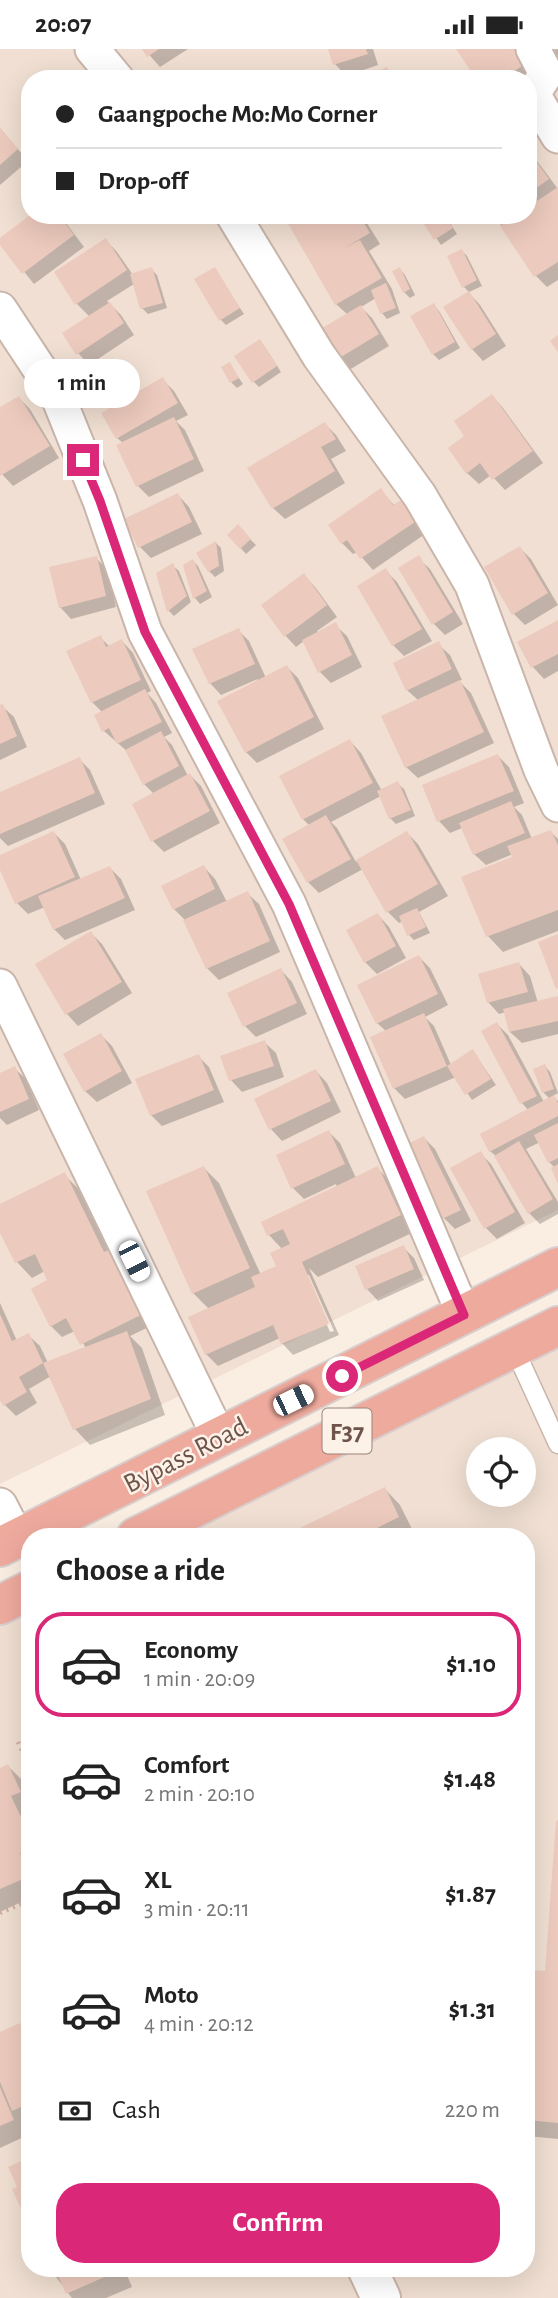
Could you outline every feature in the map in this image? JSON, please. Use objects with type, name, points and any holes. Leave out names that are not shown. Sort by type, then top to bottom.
[{"type":"highway","name":"Bypass Road","points":[[29,1528],[219,1437],[558,1267]]},
{"type":"highway","name":"Bypass Road","points":[[154,1528],[558,1326]]},
{"type":"highway","points":[[0,1605],[21,1594]]},
{"type":"street","points":[[92,49],[110,70]]},
{"type":"street","points":[[533,49],[547,74],[537,88]]},
{"type":"street","points":[[537,101],[558,137]]},
{"type":"street","points":[[239,224],[320,356],[420,496],[472,585],[541,770],[558,804]]},
{"type":"street","points":[[0,309],[58,397],[100,501],[145,632],[289,904],[464,1315]]},
{"type":"street","points":[[0,986],[219,1437]]},
{"type":"street","points":[[372,2277],[381,2298]]},
{"type":"lane","points":[[514,1348],[558,1444]]},
{"type":"path","points":[[18,1742],[21,1748]]},
{"type":"path","points":[[0,1913],[21,1903]]},
{"type":"shaded area","points":[[0,49],[558,49],[558,1210],[0,1484]]},
{"type":"shaded area","points":[[558,1349],[558,2298],[0,2298],[0,1611],[21,1601],[21,2277],[535,2277],[535,1528],[175,1528]]},
{"type":"building","points":[[142,49],[159,49],[147,57]]},
{"type":"building","points":[[328,49],[366,49],[368,54],[333,65]]},
{"type":"building","points":[[456,49],[526,49],[532,59],[516,70],[470,70]]},
{"type":"building","points":[[0,128],[18,149],[0,165]]},
{"type":"building","points":[[537,162],[549,179],[537,188]]},
{"type":"building","points":[[558,187],[558,262],[534,277],[500,226],[537,224],[537,201]]},
{"type":"building","points":[[21,222],[66,224],[74,235],[22,274],[0,245],[0,238]]},
{"type":"building","points":[[288,224],[364,224],[370,233],[344,248],[360,240],[382,278],[335,305]]},
{"type":"building","points":[[424,224],[450,224],[453,228],[434,240]]},
{"type":"building","points":[[106,238],[127,270],[75,305],[54,272]]},
{"type":"building","points":[[462,249],[477,280],[462,288],[447,256]]},
{"type":"building","points":[[152,267],[163,303],[140,309],[130,274]]},
{"type":"building","points":[[215,267],[240,308],[219,321],[194,279]]},
{"type":"building","points":[[400,267],[410,289],[403,293],[392,271]]},
{"type":"building","points":[[386,283],[396,308],[380,314],[371,290]]},
{"type":"building","points":[[469,291],[496,334],[471,350],[443,307]]},
{"type":"building","points":[[110,302],[124,323],[76,355],[62,333]]},
{"type":"building","points":[[434,303],[455,342],[432,355],[410,316]]},
{"type":"building","points":[[361,305],[379,334],[336,360],[319,330]]},
{"type":"building","points":[[558,335],[558,352],[550,341]]},
{"type":"building","points":[[260,339],[277,366],[252,383],[234,356]]},
{"type":"building","points":[[230,362],[239,378],[230,383],[221,367]]},
{"type":"building","points":[[163,377],[178,403],[116,439],[101,413]]},
{"type":"building","points":[[492,394],[533,451],[492,480],[480,463],[466,474],[448,448],[464,436],[454,421]]},
{"type":"building","points":[[19,396],[50,446],[0,476],[0,407]]},
{"type":"building","points":[[174,417],[194,459],[136,487],[116,445]]},
{"type":"building","points":[[325,422],[336,439],[321,447],[335,471],[272,509],[247,468]]},
{"type":"building","points":[[381,488],[393,505],[403,499],[418,520],[360,559],[347,540],[341,544],[328,525]]},
{"type":"building","points":[[178,493],[192,522],[138,548],[124,519]]},
{"type":"building","points":[[238,524],[251,539],[240,549],[227,535]]},
{"type":"building","points":[[216,541],[219,566],[208,572],[196,553]]},
{"type":"building","points":[[520,546],[548,593],[512,615],[484,567]]},
{"type":"building","points":[[419,555],[453,612],[432,625],[398,568]]},
{"type":"building","points":[[97,556],[106,596],[59,608],[49,567]]},
{"type":"building","points":[[193,559],[207,591],[193,599],[183,565]]},
{"type":"building","points":[[173,563],[187,596],[167,612],[156,573]]},
{"type":"building","points":[[386,568],[422,629],[392,646],[357,586]]},
{"type":"building","points":[[304,573],[327,605],[284,637],[261,605]]},
{"type":"building","points":[[558,620],[558,654],[531,668],[517,642]]},
{"type":"building","points":[[336,622],[352,655],[318,673],[302,640]]},
{"type":"building","points":[[239,628],[255,664],[209,684],[192,649]]},
{"type":"building","points":[[101,635],[106,647],[122,639],[141,680],[91,703],[66,651]]},
{"type":"building","points":[[439,641],[452,669],[406,691],[393,663]]},
{"type":"building","points":[[287,665],[314,717],[245,753],[217,701]]},
{"type":"building","points":[[460,680],[484,732],[405,768],[381,716]]},
{"type":"building","points":[[145,689],[162,722],[117,744],[109,728],[102,732],[94,715]]},
{"type":"building","points":[[3,704],[17,736],[0,744],[0,705]]},
{"type":"building","points":[[161,731],[179,766],[143,785],[125,750]]},
{"type":"building","points":[[350,739],[373,783],[302,820],[279,776]]},
{"type":"building","points":[[498,754],[514,791],[437,822],[422,785]]},
{"type":"building","points":[[80,757],[95,793],[0,834],[0,792]]},
{"type":"building","points":[[190,773],[210,811],[151,842],[132,804]]},
{"type":"building","points":[[398,781],[411,810],[389,819],[377,791]]},
{"type":"building","points":[[511,801],[525,833],[473,855],[459,823]]},
{"type":"building","points":[[326,815],[351,859],[307,883],[282,839]]},
{"type":"building","points":[[551,830],[558,845],[558,910],[486,937],[461,877],[512,857],[507,846]]},
{"type":"building","points":[[54,831],[75,877],[15,904],[0,870],[0,855]]},
{"type":"building","points":[[407,831],[438,884],[386,913],[356,860]]},
{"type":"building","points":[[204,865],[215,889],[173,910],[161,886]]},
{"type":"building","points":[[110,866],[125,898],[53,930],[38,896]]},
{"type":"building","points":[[248,891],[270,941],[206,969],[183,920]]},
{"type":"building","points":[[417,908],[426,927],[407,936],[399,916]]},
{"type":"building","points":[[378,913],[396,946],[364,963],[346,930]]},
{"type":"building","points":[[91,931],[122,982],[65,1015],[35,964]]},
{"type":"building","points":[[558,934],[558,988],[556,989],[538,942]]},
{"type":"building","points":[[419,955],[438,994],[376,1024],[357,985]]},
{"type":"building","points":[[519,962],[528,992],[487,1003],[478,974]]},
{"type":"building","points":[[281,968],[297,1003],[243,1027],[227,993]]},
{"type":"building","points":[[558,996],[558,1021],[509,1032],[503,1009]]},
{"type":"building","points":[[424,1013],[447,1066],[393,1089],[370,1037]]},
{"type":"building","points":[[497,1022],[537,1096],[520,1104],[481,1031]]},
{"type":"building","points":[[101,1033],[122,1071],[84,1092],[63,1054]]},
{"type":"building","points":[[265,1040],[274,1066],[229,1081],[220,1056]]},
{"type":"building","points":[[473,1049],[491,1079],[465,1095],[447,1066]]},
{"type":"building","points":[[199,1054],[214,1090],[150,1116],[135,1079]]},
{"type":"building","points":[[545,1064],[554,1089],[542,1093],[533,1069]]},
{"type":"building","points":[[15,1066],[29,1099],[0,1112],[0,1073]]},
{"type":"building","points":[[316,1069],[331,1101],[269,1130],[254,1099]]},
{"type":"building","points":[[554,1095],[558,1103],[558,1116],[489,1152],[480,1134]]},
{"type":"building","points":[[558,1123],[558,1158],[548,1163],[534,1135]]},
{"type":"building","points":[[329,1130],[345,1164],[291,1189],[276,1155]]},
{"type":"building","points":[[424,1136],[461,1210],[442,1219],[406,1145]]},
{"type":"building","points":[[519,1141],[553,1199],[528,1214],[494,1156]]},
{"type":"building","points":[[481,1151],[515,1212],[484,1229],[450,1168]]},
{"type":"building","points":[[558,1164],[558,1184],[551,1168]]},
{"type":"building","points":[[204,1166],[250,1268],[192,1294],[146,1191]]},
{"type":"building","points":[[378,1166],[401,1215],[302,1262],[329,1324],[281,1344],[273,1325],[205,1355],[188,1317],[255,1287],[251,1277],[276,1266],[270,1253],[290,1244],[283,1229],[267,1236],[261,1222]]},
{"type":"building","points":[[65,1172],[104,1252],[116,1247],[147,1312],[80,1345],[66,1318],[50,1327],[31,1289],[47,1280],[35,1254],[15,1263],[0,1233],[0,1204]]},
{"type":"building","points":[[404,1245],[414,1269],[365,1290],[355,1266]]},
{"type":"building","points":[[0,1314],[12,1341],[29,1333],[43,1363],[19,1377],[27,1392],[3,1406],[0,1400]]},
{"type":"building","points":[[127,1331],[151,1399],[73,1430],[43,1363]]},
{"type":"building","points":[[385,1487],[399,1517],[377,1528],[300,1528]]},
{"type":"building","points":[[8,1764],[21,1792],[11,1796],[21,1817],[21,1880],[0,1889],[0,1768]]},
{"type":"building","points":[[558,1821],[558,2123],[535,2121],[535,1970],[545,1971]]},
{"type":"building","points":[[20,2023],[21,2025],[21,2107],[12,2111],[0,2082],[0,2032]]},
{"type":"building","points":[[0,2087],[14,2120],[0,2126]]},
{"type":"building","points":[[21,2161],[21,2209],[12,2189],[17,2187],[8,2167]]},
{"type":"building","points":[[59,2277],[104,2277],[66,2294]]},
{"type":"route","points":[[83,460],[145,632],[289,904],[464,1315],[342,1376]]}]
